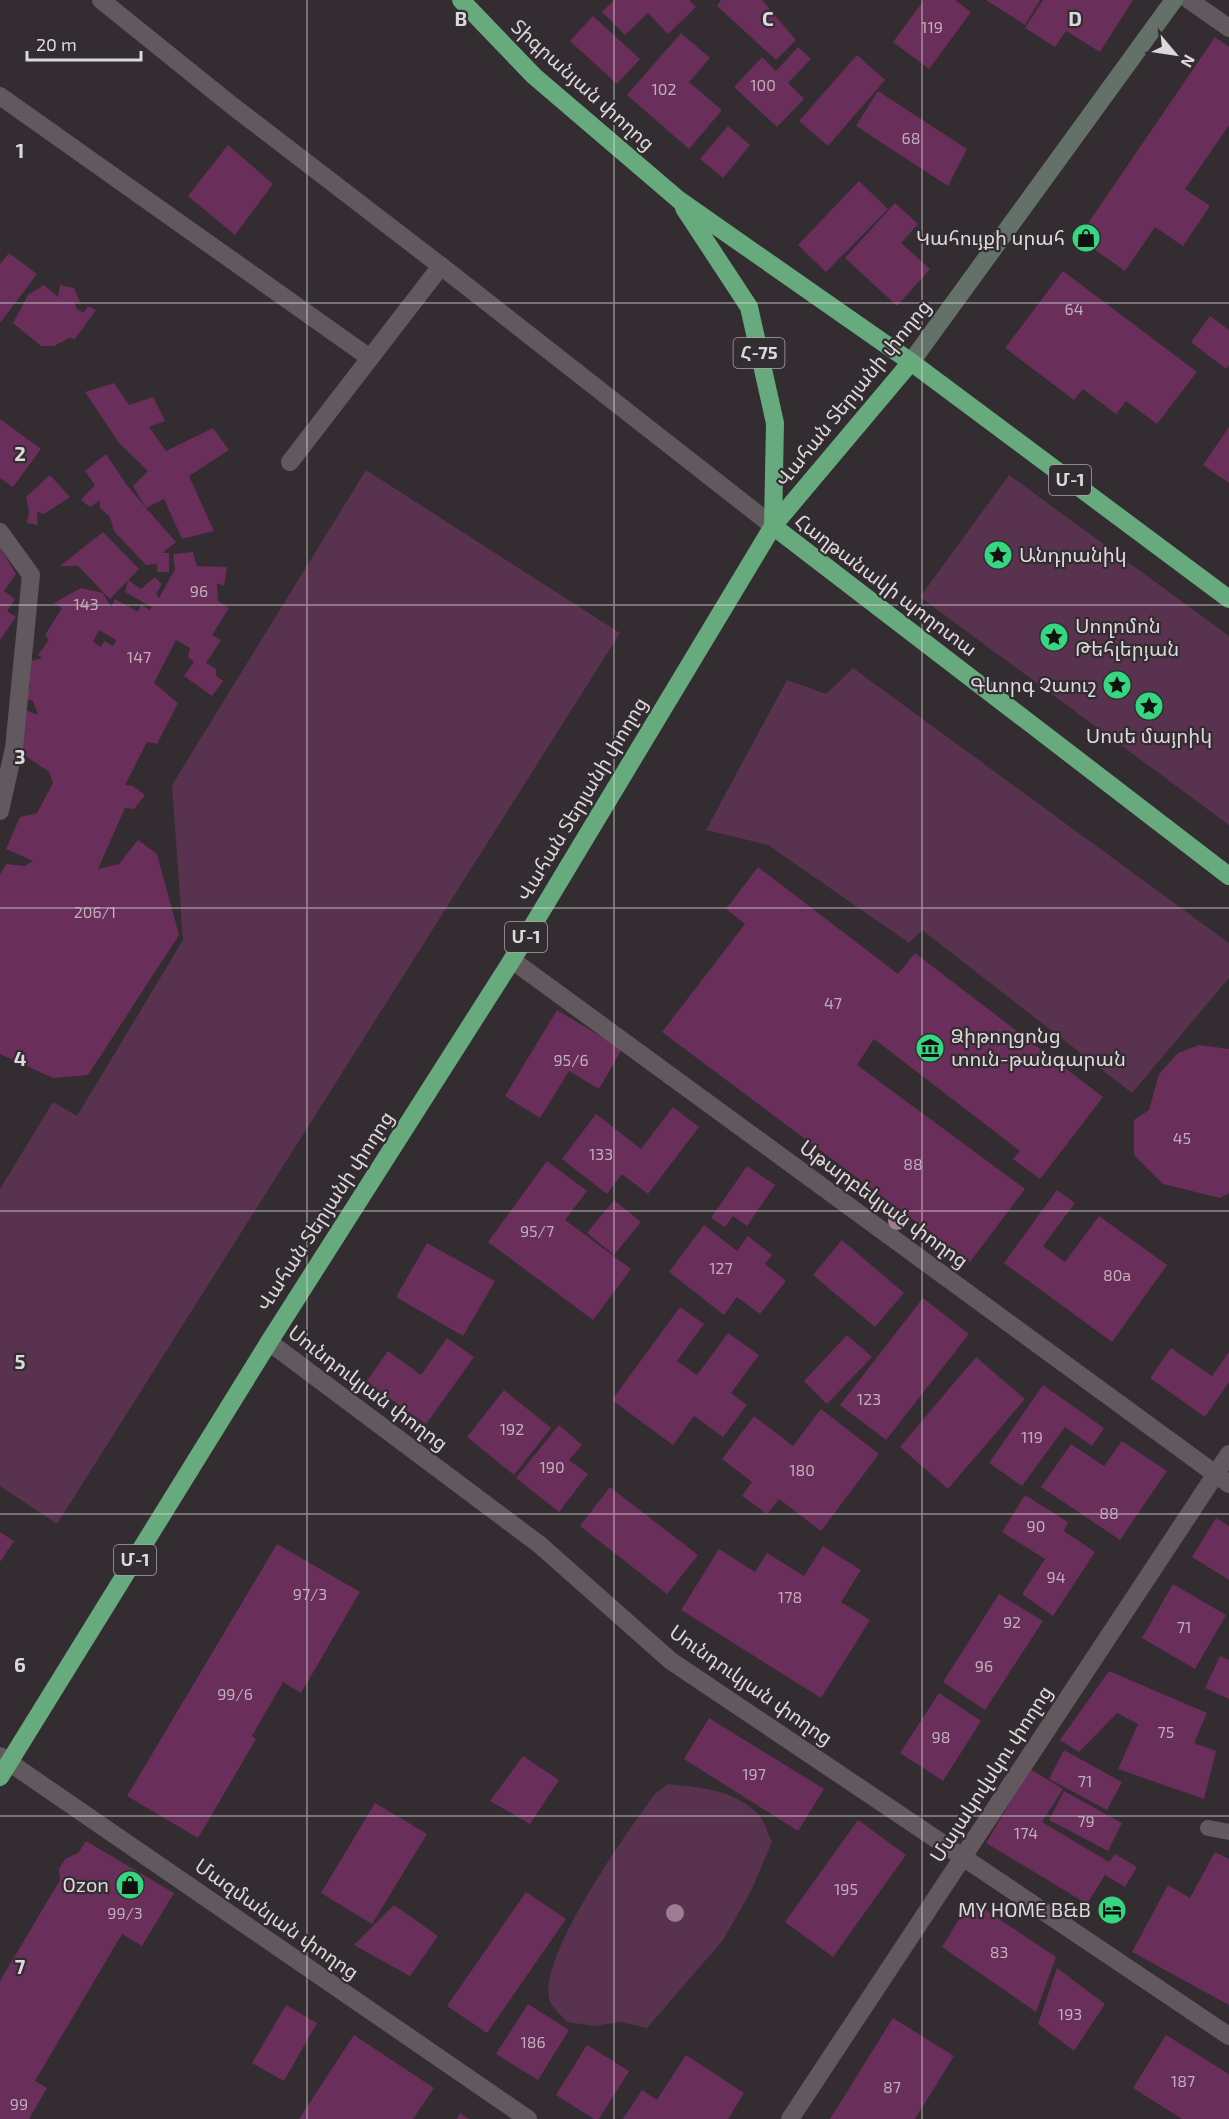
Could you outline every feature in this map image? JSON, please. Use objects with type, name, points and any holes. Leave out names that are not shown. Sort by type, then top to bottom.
[{"type":"highway","name":"Տիգրանյան փողոց","points":[[460,0],[534,76],[679,200],[911,362]]},
{"type":"highway","name":"Տիգրանյան փողոց","points":[[679,200],[749,307],[775,423],[773,526]]},
{"type":"highway","name":"Վահան Տերյանի փողոց","points":[[3,1765],[512,960],[773,526],[911,362]]},
{"type":"highway","name":"Մ-1","points":[[911,362],[1229,599]]},
{"type":"highway","name":"Հաղթանակի պողոտա","points":[[773,526],[1229,876]]},
{"type":"street","points":[[101,0],[230,104],[773,526]]},
{"type":"street","name":"Վահան Տերյանի փողոց","points":[[911,362],[1174,0]]},
{"type":"street","points":[[1189,0],[1229,28]]},
{"type":"street","points":[[0,96],[370,358]]},
{"type":"street","points":[[290,462],[441,266]]},
{"type":"street","points":[[0,532],[31,575],[14,748],[0,811]]},
{"type":"street","name":"Աթարբեկյան փողոց","points":[[512,960],[1222,1479]]},
{"type":"street","name":"Սունդուկյան փողոց","points":[[269,1342],[540,1545],[671,1661],[1229,2036]]},
{"type":"street","name":"Մայակովսկու փողոց","points":[[790,2119],[962,1857],[1222,1479],[1229,1454]]},
{"type":"street","name":"Մազմանյան փողոց","points":[[3,1765],[528,2119]]},
{"type":"lane","points":[[1208,1828],[1229,1832]]},
{"type":"shaded area","points":[[366,470],[620,633],[57,1524],[0,1486],[0,1189],[53,1102],[77,1116],[183,940],[172,785]]},
{"type":"shaded area","points":[[1009,475],[1229,636],[1229,825],[920,597]]},
{"type":"shaded area","points":[[853,668],[1229,943],[1229,978],[1132,1093],[922,930],[909,943],[768,845],[706,830],[787,680],[826,694]]},
{"type":"shaded area","points":[[668,1784],[717,1791],[740,1800],[760,1816],[772,1842],[751,1891],[723,1940],[647,2028],[621,2022],[594,2026],[567,2022],[550,2001],[549,1982],[557,1956],[570,1926],[607,1864],[655,1794]]},
{"type":"building","points":[[614,0],[689,0],[696,7],[668,34],[648,13],[625,35],[602,12]]},
{"type":"building","points":[[721,0],[762,0],[796,40],[776,60],[717,6]]},
{"type":"building","points":[[924,0],[955,0],[971,12],[929,69],[893,42]]},
{"type":"building","points":[[986,0],[1040,0],[1025,25]]},
{"type":"building","points":[[1043,0],[1133,0],[1100,52],[1066,31],[1055,47],[1025,28]]},
{"type":"building","points":[[593,16],[640,59],[617,84],[570,41]]},
{"type":"building","points":[[681,33],[710,58],[689,82],[722,110],[689,149],[627,95]]},
{"type":"building","points":[[1215,37],[1229,47],[1229,125],[1185,189],[1210,206],[1183,246],[1155,227],[1125,271],[1078,238]]},
{"type":"building","points":[[798,47],[811,59],[788,83],[804,99],[777,127],[734,87],[762,57],[776,71]]},
{"type":"building","points":[[857,55],[885,80],[828,146],[799,121]]},
{"type":"building","points":[[878,91],[967,149],[948,186],[856,126]]},
{"type":"building","points":[[728,126],[750,145],[723,178],[700,159]]},
{"type":"building","points":[[228,145],[273,184],[235,235],[188,196]]},
{"type":"building","points":[[859,181],[888,209],[826,272],[798,245]]},
{"type":"building","points":[[895,203],[918,224],[901,243],[930,269],[897,306],[845,258]]},
{"type":"building","points":[[9,253],[37,274],[0,323],[0,264]]},
{"type":"building","points":[[1063,271],[1197,372],[1157,424],[1126,401],[1116,414],[1083,389],[1074,400],[1005,348]]},
{"type":"building","points":[[44,285],[58,297],[60,285],[74,288],[80,302],[74,302],[77,309],[84,313],[88,306],[96,310],[75,339],[69,338],[54,346],[41,346],[13,323],[28,295]]},
{"type":"building","points":[[1210,316],[1229,330],[1229,365],[1226,369],[1191,342]]},
{"type":"building","points":[[114,383],[129,405],[153,397],[165,421],[149,427],[166,451],[213,428],[229,450],[189,476],[214,531],[182,539],[164,499],[146,508],[133,486],[148,471],[119,443],[85,392]]},
{"type":"building","points":[[0,419],[41,449],[13,487],[0,478]]},
{"type":"building","points":[[1229,427],[1229,483],[1203,465]]},
{"type":"building","points":[[106,454],[146,508],[176,542],[162,553],[169,553],[169,572],[157,572],[157,564],[146,565],[114,531],[110,517],[100,508],[100,500],[90,507],[81,500],[95,485],[85,471]]},
{"type":"building","points":[[50,475],[70,497],[44,514],[37,512],[38,525],[27,523],[29,511],[26,497]]},
{"type":"building","points":[[103,532],[139,569],[110,599],[78,566],[60,566]]},
{"type":"building","points":[[0,547],[16,574],[4,591],[15,599],[7,611],[16,617],[0,640]]},
{"type":"building","points":[[193,552],[197,566],[227,567],[224,586],[217,583],[218,601],[229,608],[212,635],[221,640],[206,663],[216,669],[216,676],[223,681],[212,696],[184,676],[194,662],[188,657],[190,648],[176,640],[154,683],[178,703],[157,744],[147,742],[125,785],[133,786],[145,795],[134,809],[125,808],[98,869],[119,864],[138,840],[157,854],[179,935],[88,1075],[53,1078],[0,1054],[0,875],[6,864],[25,866],[33,861],[6,849],[20,817],[37,813],[53,783],[49,772],[14,748],[18,707],[38,715],[33,701],[26,699],[30,685],[21,676],[31,661],[42,658],[38,655],[49,640],[45,635],[62,608],[54,603],[81,588],[103,593],[111,607],[115,599],[138,612],[141,605],[150,610],[152,607],[125,592],[128,580],[141,589],[155,577],[162,584],[156,594],[159,598],[175,569],[173,554]],"holes":[[[99,630],[116,640],[113,646],[104,641],[101,647],[93,642]]]},
{"type":"building","points":[[758,867],[898,974],[915,953],[1103,1097],[1040,1179],[1013,1159],[1020,1151],[874,1039],[857,1065],[1025,1189],[970,1262],[662,1032],[745,924],[726,909]]},
{"type":"building","points":[[557,1010],[622,1049],[599,1089],[569,1071],[540,1118],[505,1096]]},
{"type":"building","points":[[1199,1045],[1229,1049],[1229,1193],[1220,1198],[1163,1184],[1134,1155],[1134,1120],[1149,1110],[1159,1074],[1178,1053]]},
{"type":"building","points":[[673,1107],[699,1127],[648,1194],[622,1174],[607,1194],[562,1159],[596,1114],[641,1149]]},
{"type":"building","points":[[547,1161],[587,1191],[565,1220],[631,1269],[593,1320],[488,1242]]},
{"type":"building","points":[[747,1166],[775,1185],[747,1226],[733,1216],[725,1227],[711,1218]]},
{"type":"building","points":[[1057,1190],[1075,1203],[1043,1246],[1065,1262],[1099,1216],[1167,1265],[1112,1342],[1004,1263]]},
{"type":"building","points":[[614,1200],[641,1222],[614,1255],[587,1233]]},
{"type":"building","points":[[704,1225],[737,1251],[748,1236],[772,1255],[765,1264],[786,1281],[760,1314],[737,1297],[724,1315],[669,1272]]},
{"type":"building","points":[[842,1240],[904,1293],[875,1327],[813,1275]]},
{"type":"building","points":[[427,1243],[495,1281],[463,1336],[396,1297]]},
{"type":"building","points":[[923,1298],[969,1334],[886,1440],[840,1405]]},
{"type":"building","points":[[680,1307],[704,1324],[677,1361],[697,1375],[728,1333],[759,1355],[731,1393],[747,1405],[723,1437],[694,1416],[673,1445],[612,1400]]},
{"type":"building","points":[[847,1335],[872,1357],[827,1404],[804,1381]]},
{"type":"building","points":[[447,1338],[474,1357],[426,1424],[366,1382],[388,1351],[421,1375]]},
{"type":"building","points":[[1171,1348],[1212,1376],[1229,1352],[1229,1382],[1205,1417],[1150,1378]]},
{"type":"building","points":[[976,1357],[1025,1399],[948,1489],[900,1447]]},
{"type":"building","points":[[1043,1385],[1104,1428],[1092,1446],[1065,1427],[1022,1486],[989,1463]]},
{"type":"building","points":[[504,1390],[551,1428],[514,1475],[467,1437]]},
{"type":"building","points":[[821,1409],[879,1454],[821,1531],[779,1499],[767,1514],[742,1496],[752,1482],[722,1459],[754,1416],[793,1446]]},
{"type":"building","points":[[559,1425],[582,1445],[569,1460],[588,1474],[559,1512],[516,1478]]},
{"type":"building","points":[[1122,1441],[1167,1471],[1120,1540],[1041,1487],[1071,1444],[1104,1466]]},
{"type":"building","points":[[610,1487],[698,1555],[667,1594],[580,1526]]},
{"type":"building","points":[[1025,1495],[1068,1522],[1064,1531],[1095,1552],[1053,1616],[1022,1594],[1045,1559],[1002,1532]]},
{"type":"building","points":[[1216,1518],[1229,1526],[1229,1580],[1192,1557]]},
{"type":"building","points":[[0,1532],[14,1541],[0,1562]]},
{"type":"building","points":[[277,1544],[360,1592],[301,1693],[283,1682],[252,1736],[256,1739],[198,1838],[127,1796]]},
{"type":"building","points":[[823,1546],[861,1570],[841,1602],[870,1620],[821,1698],[681,1610],[719,1549],[755,1572],[767,1553],[804,1576]]},
{"type":"building","points":[[1173,1584],[1226,1615],[1195,1669],[1142,1638]]},
{"type":"building","points":[[999,1594],[1043,1621],[985,1710],[943,1682]]},
{"type":"building","points":[[1220,1656],[1229,1660],[1229,1699],[1205,1688]]},
{"type":"building","points":[[1109,1671],[1207,1713],[1194,1743],[1216,1751],[1204,1799],[1118,1769],[1138,1724],[1117,1713],[1079,1752],[1060,1740]]},
{"type":"building","points":[[939,1693],[981,1721],[943,1781],[900,1753]]},
{"type":"building","points":[[709,1718],[824,1789],[798,1831],[684,1759]]},
{"type":"building","points":[[1064,1750],[1122,1782],[1107,1810],[1049,1779]]},
{"type":"building","points":[[523,1756],[559,1780],[530,1824],[490,1801]]},
{"type":"building","points":[[1030,1769],[1063,1789],[1042,1822],[1109,1862],[1115,1854],[1137,1867],[1125,1887],[1105,1875],[1087,1904],[986,1843]]},
{"type":"building","points":[[1064,1791],[1122,1823],[1108,1851],[1049,1820]]},
{"type":"building","points":[[375,1803],[427,1834],[372,1924],[321,1893]]},
{"type":"building","points":[[858,1820],[906,1855],[833,1957],[785,1922]]},
{"type":"building","points":[[86,1841],[174,1893],[142,1946],[122,1934],[35,2081],[47,2088],[29,2119],[0,2119],[0,1981],[60,1880],[59,1869],[65,1859],[78,1853]]},
{"type":"building","points":[[1215,1852],[1229,1859],[1229,2005],[1132,1952],[1168,1885],[1190,1898]]},
{"type":"building","points":[[526,1892],[566,1919],[487,2033],[447,2006]]},
{"type":"building","points":[[971,1900],[1056,1957],[1036,2012],[942,1947]]},
{"type":"building","points":[[394,1905],[438,1936],[410,1976],[354,1945]]},
{"type":"building","points":[[1057,1968],[1105,2004],[1074,2051],[1038,2024]]},
{"type":"building","points":[[528,2004],[569,2030],[538,2080],[496,2054]]},
{"type":"building","points":[[286,2005],[317,2023],[284,2081],[252,2063]]},
{"type":"building","points":[[893,2018],[954,2056],[915,2119],[830,2119]]},
{"type":"building","points":[[354,2035],[434,2088],[413,2119],[299,2119]]},
{"type":"building","points":[[1166,2035],[1229,2074],[1229,2119],[1182,2119],[1133,2088]]},
{"type":"building","points":[[587,2045],[629,2071],[599,2119],[594,2119],[556,2095]]},
{"type":"building","points":[[686,2055],[744,2093],[728,2119],[623,2119],[642,2090],[657,2100]]},
{"type":"building","points":[[460,2113],[469,2119],[457,2119]]},
{"type":"place","name":"Կահույքի սրահ","points":[[1086,238]]},
{"type":"place","name":"Անդրանիկ","points":[[998,555]]},
{"type":"place","name":"Սողոմոն Թեհլերյան","points":[[1054,637]]},
{"type":"place","name":"Գևորգ Չաուշ","points":[[1117,685]]},
{"type":"place","name":"Սոսե մայրիկ","points":[[1149,706]]},
{"type":"place","name":"Ձիթողցոնց տուն-թանգարան","points":[[930,1048]]},
{"type":"place","name":"Ozon","points":[[130,1885]]},
{"type":"place","name":"MY HOME B&B","points":[[1112,1910]]}]
